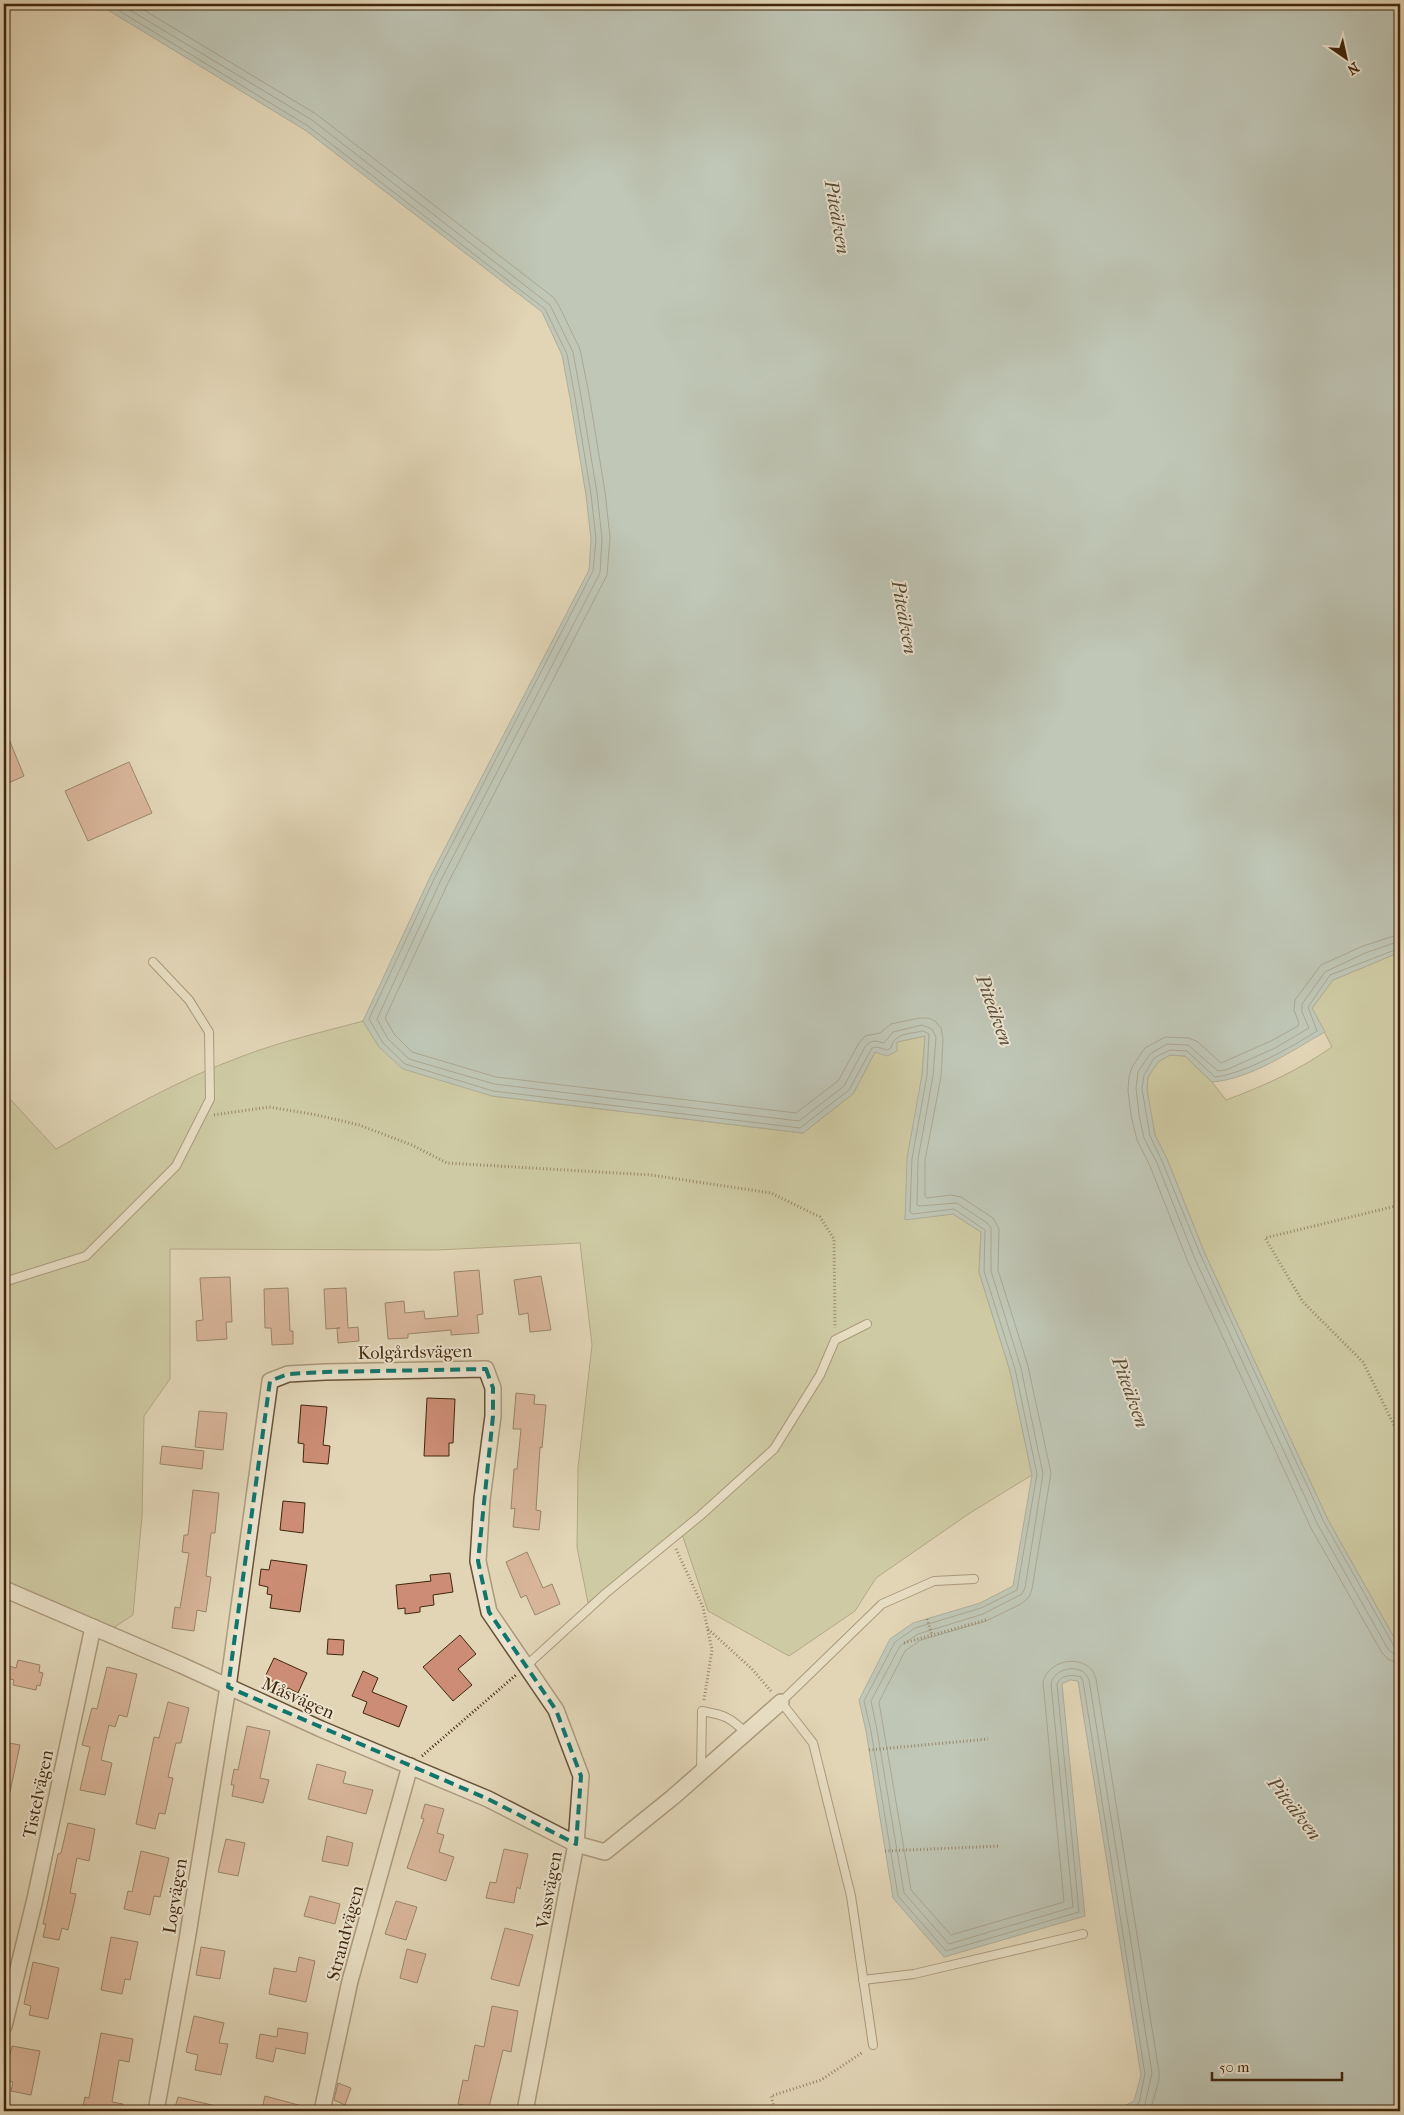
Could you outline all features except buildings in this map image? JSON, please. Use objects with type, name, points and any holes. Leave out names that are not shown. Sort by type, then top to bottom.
[{"type":"street","name":"Kolgårdsvägen","points":[[228,1686],[270,1381],[288,1374],[486,1369],[493,1388],[493,1416],[482,1499],[478,1561],[489,1612],[556,1710],[581,1776],[576,1844]]},
{"type":"street","name":"Måsvägen","points":[[4,1589],[488,1799],[576,1844]]},
{"type":"street","name":"Tistelvägen","points":[[4,2026],[35,1899],[94,1627]]},
{"type":"street","name":"Logvägen","points":[[156,2111],[187,1940],[228,1686]]},
{"type":"street","name":"Vassvägen","points":[[525,2111],[576,1844],[605,1852],[701,1773],[781,1702]]},
{"type":"street","name":"Strandvägen","points":[[322,2111],[350,1981],[410,1766]]},
{"type":"lane","points":[[4,1282],[86,1256],[176,1166],[210,1099],[209,1032],[190,1000],[153,962]]},
{"type":"lane","points":[[527,1665],[606,1593],[774,1449],[820,1375],[836,1340],[867,1324]]},
{"type":"lane","points":[[873,2045],[851,1896],[813,1744],[781,1702],[882,1604],[934,1581],[974,1578]]},
{"type":"lane","points":[[701,1773],[702,1711],[723,1714],[734,1720],[746,1733]]},
{"type":"lane","points":[[863,1980],[914,1974],[1083,1934]]},
{"type":"path","points":[[201,1116],[269,1107],[318,1115],[359,1125],[412,1145],[447,1163],[651,1175],[771,1193],[820,1217],[834,1239],[836,1340]]},
{"type":"path","points":[[1400,1205],[1265,1238],[1303,1302],[1363,1362],[1400,1437]]},
{"type":"path","points":[[671,1539],[703,1607],[712,1650],[702,1711]]},
{"type":"path","points":[[927,1619],[932,1635]]},
{"type":"path","points":[[904,1643],[986,1620]]},
{"type":"path","points":[[707,1628],[752,1669],[781,1702]]},
{"type":"path","points":[[410,1766],[527,1665]]},
{"type":"path","points":[[869,1750],[988,1739]]},
{"type":"path","points":[[886,1851],[1000,1846]]},
{"type":"path","points":[[775,2111],[771,2096],[821,2080],[873,2045]]},
{"type":"highlighted area","points":[[486,1369],[493,1388],[493,1416],[478,1561],[489,1612],[556,1710],[581,1776],[576,1844],[488,1799],[228,1687],[270,1381],[288,1374]]},
{"type":"green space","points":[[1400,952],[1400,1648],[1328,1520],[1205,1254],[1167,1159],[1155,1135],[1147,1089],[1148,1077],[1158,1062],[1170,1055],[1185,1056],[1212,1082],[1226,1100],[1294,1070],[1332,1047],[1312,1008],[1333,980]]},
{"type":"green space","points":[[363,1021],[379,1047],[492,1096],[803,1133],[853,1094],[875,1052],[897,1042],[925,1036],[905,1219],[953,1214],[981,1232],[979,1272],[1010,1371],[1032,1475],[970,1513],[876,1578],[855,1611],[789,1656],[708,1611],[680,1528],[588,1603],[577,1547],[578,1468],[592,1345],[580,1243],[437,1250],[170,1249],[170,1379],[144,1416],[142,1516],[133,1615],[110,1630],[4,1584],[4,1098],[11,1100],[56,1149],[148,1099],[219,1065],[273,1046]]},
{"type":"water","name":"Piteälven","points":[[98,4],[1400,4],[1400,952],[1333,980],[1312,1008],[1325,1032],[1285,1055],[1241,1076],[1212,1082],[1185,1056],[1170,1055],[1158,1062],[1148,1077],[1147,1089],[1155,1135],[1167,1159],[1205,1254],[1328,1520],[1400,1648],[1400,2111],[1114,2111],[1134,2101],[1141,2075],[1078,1681],[1070,1680],[1062,1684],[1085,1916],[944,1957],[893,1898],[866,1731],[859,1700],[890,1639],[913,1623],[980,1603],[1013,1586],[1032,1475],[1010,1371],[979,1272],[981,1232],[953,1214],[905,1220],[907,1158],[922,1075],[925,1036],[897,1042],[897,1051],[887,1056],[875,1052],[853,1094],[803,1133],[492,1096],[403,1069],[379,1047],[363,1021],[431,875],[589,570],[591,539],[586,495],[562,355],[542,312],[305,130]]}]
